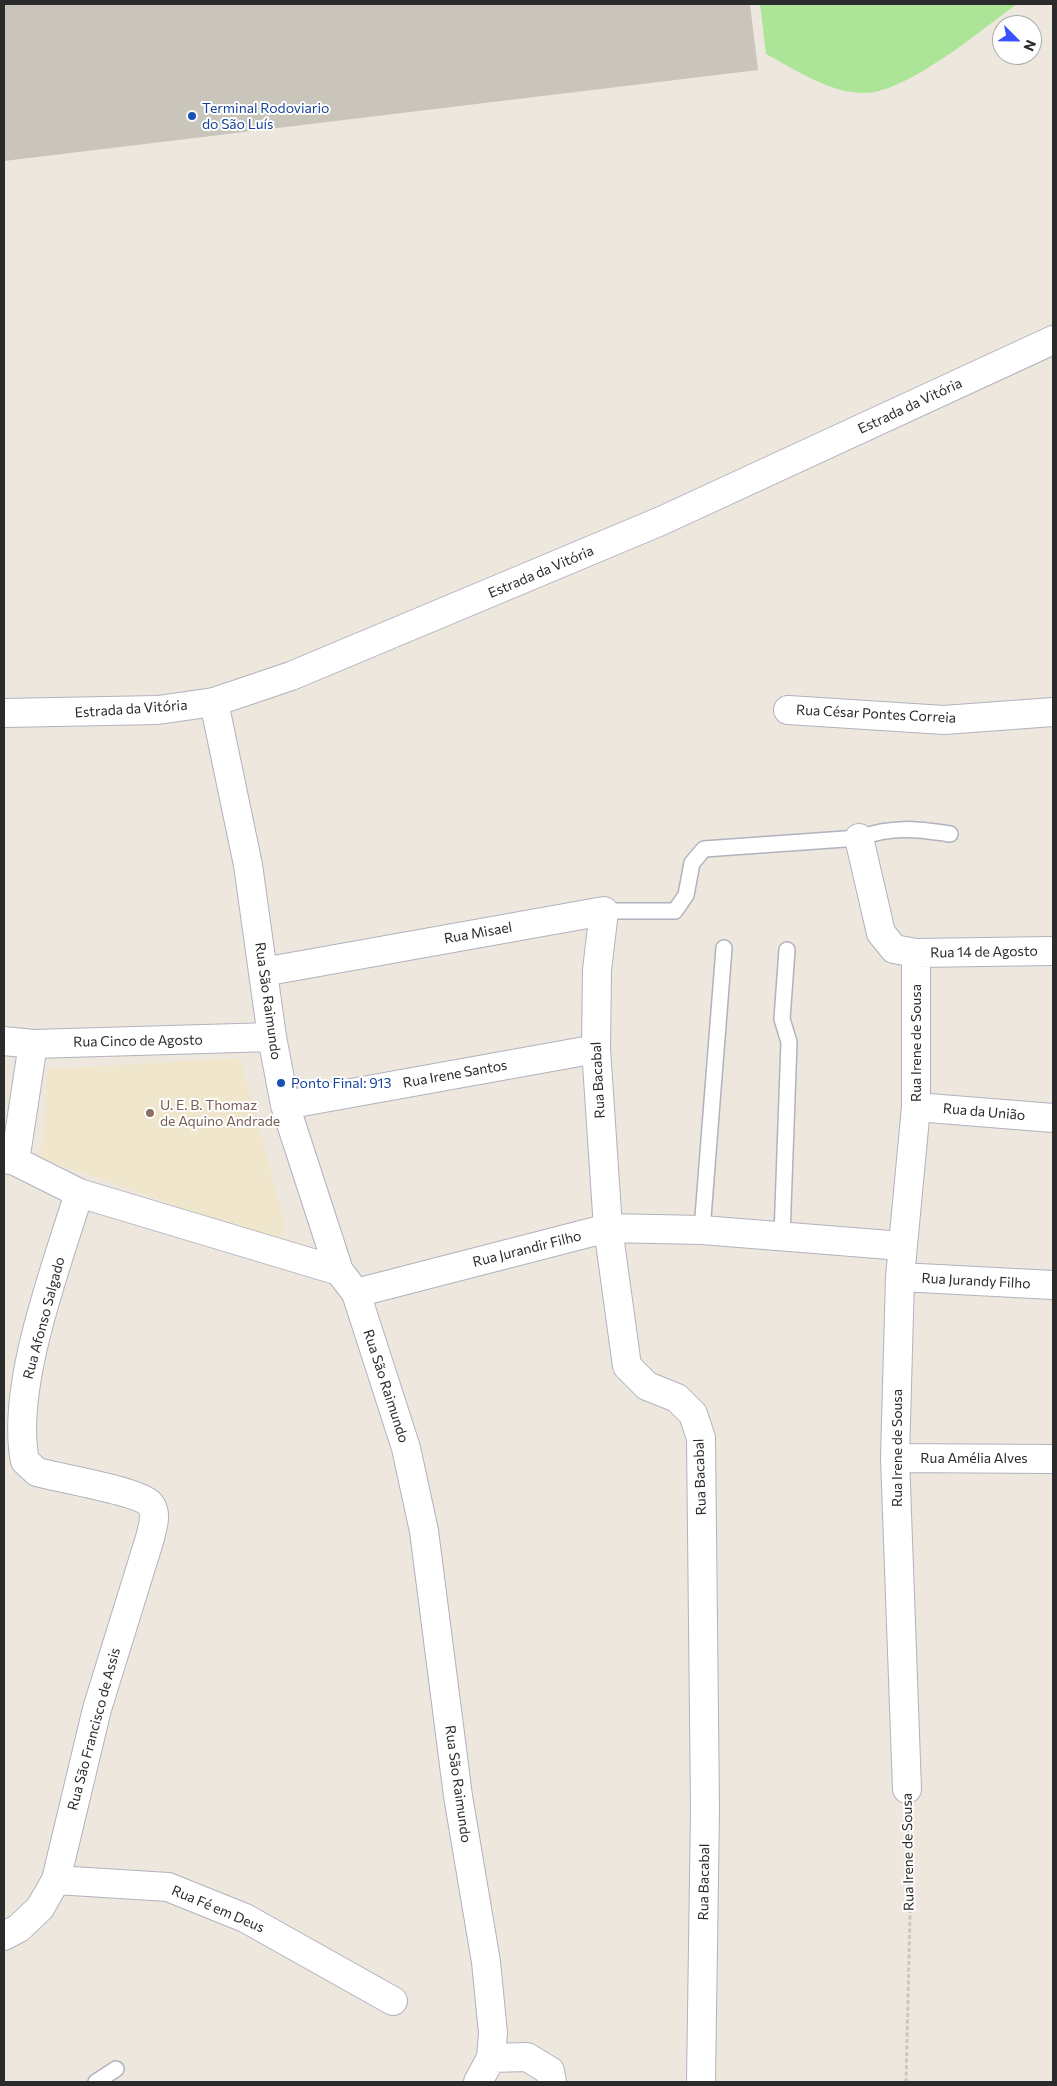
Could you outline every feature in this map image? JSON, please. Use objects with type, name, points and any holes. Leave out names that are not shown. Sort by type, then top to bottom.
[{"type":"street","name":"Estrada da Vitória","points":[[4,713],[158,710],[214,702],[291,676],[661,521],[1053,340]]},
{"type":"street","name":"Rua São Raimundo","points":[[214,702],[248,865],[272,1037],[285,1105],[339,1271],[356,1293],[406,1448],[424,1532],[458,1796],[486,1962],[493,2032],[491,2058],[478,2082]]},
{"type":"street","name":"Rua César Pontes Correia","points":[[788,710],[944,720],[1053,712]]},
{"type":"street","points":[[859,838],[881,933],[894,949],[916,953]]},
{"type":"street","name":"Rua Misael","points":[[263,972],[604,911]]},
{"type":"street","name":"Rua Bacabal","points":[[604,911],[597,970],[596,1049],[608,1228],[627,1366],[647,1386],[677,1398],[693,1414],[701,1438],[705,1809],[701,2082]]},
{"type":"street","name":"Rua 14 de Agosto","points":[[916,953],[1053,951]]},
{"type":"street","name":"Rua Irene de Sousa","points":[[907,1789],[895,1458],[900,1277],[916,1107],[916,953]]},
{"type":"street","name":"Rua Cinco de Agosto","points":[[4,1041],[33,1044],[272,1037]]},
{"type":"street","points":[[33,1044],[9,1160],[79,1193],[339,1271]]},
{"type":"street","name":"Rua Irene Santos","points":[[285,1105],[596,1049]]},
{"type":"street","name":"Rua da União","points":[[916,1107],[1053,1118]]},
{"type":"street","name":"Rua Afonso Salgado","points":[[79,1193],[40,1324],[26,1388],[22,1427],[25,1461],[37,1472],[134,1495],[150,1504]]},
{"type":"street","name":"Rua Jurandir Filho","points":[[356,1293],[608,1228],[702,1230]]},
{"type":"street","points":[[702,1230],[902,1246]]},
{"type":"street","name":"Rua Jurandy Filho","points":[[900,1277],[1053,1285]]},
{"type":"street","name":"Rua Amélia Alves","points":[[895,1458],[1053,1459]]},
{"type":"street","name":"Rua São Francisco de Assis","points":[[4,1936],[19,1928],[40,1908],[56,1880],[97,1709],[150,1538],[154,1516],[150,1504]]},
{"type":"street","name":"Rua Fé em Deus","points":[[56,1880],[168,1887],[245,1918],[393,2001]]},
{"type":"street","points":[[491,2058],[527,2057],[550,2071],[552,2082]]},
{"type":"lane","points":[[859,838],[881,830],[921,830],[950,834]]},
{"type":"lane","name":"Rua Misael","points":[[604,911],[675,911],[686,895],[692,863],[704,849],[859,838]]},
{"type":"lane","points":[[702,1230],[724,948]]},
{"type":"lane","points":[[782,1236],[790,1042],[782,1019],[787,950]]},
{"type":"lane","points":[[96,2082],[116,2069]]},
{"type":"path","name":"Rua Irene de Sousa","points":[[906,2082],[910,1916],[907,1789]]},
{"type":"shaded area","name":"U. E. B. Thomaz de Aquino Andrade","points":[[240,1058],[285,1225],[282,1236],[275,1241],[41,1158],[48,1069]]},
{"type":"green space","points":[[760,4],[1017,4],[1002,15],[992,15],[992,23],[951,53],[914,76],[896,85],[871,93],[834,88],[804,75],[766,54]]},
{"type":"building","name":"Terminal Rodoviario do São Luís","points":[[4,4],[750,4],[758,70],[4,161]]},
{"type":"place","name":"Terminal Rodoviario do São Luís","points":[[192,116]]},
{"type":"place","name":"Ponto Final: 913","points":[[281,1083]]},
{"type":"place","name":"U. E. B. Thomaz de Aquino Andrade","points":[[150,1113]]}]
